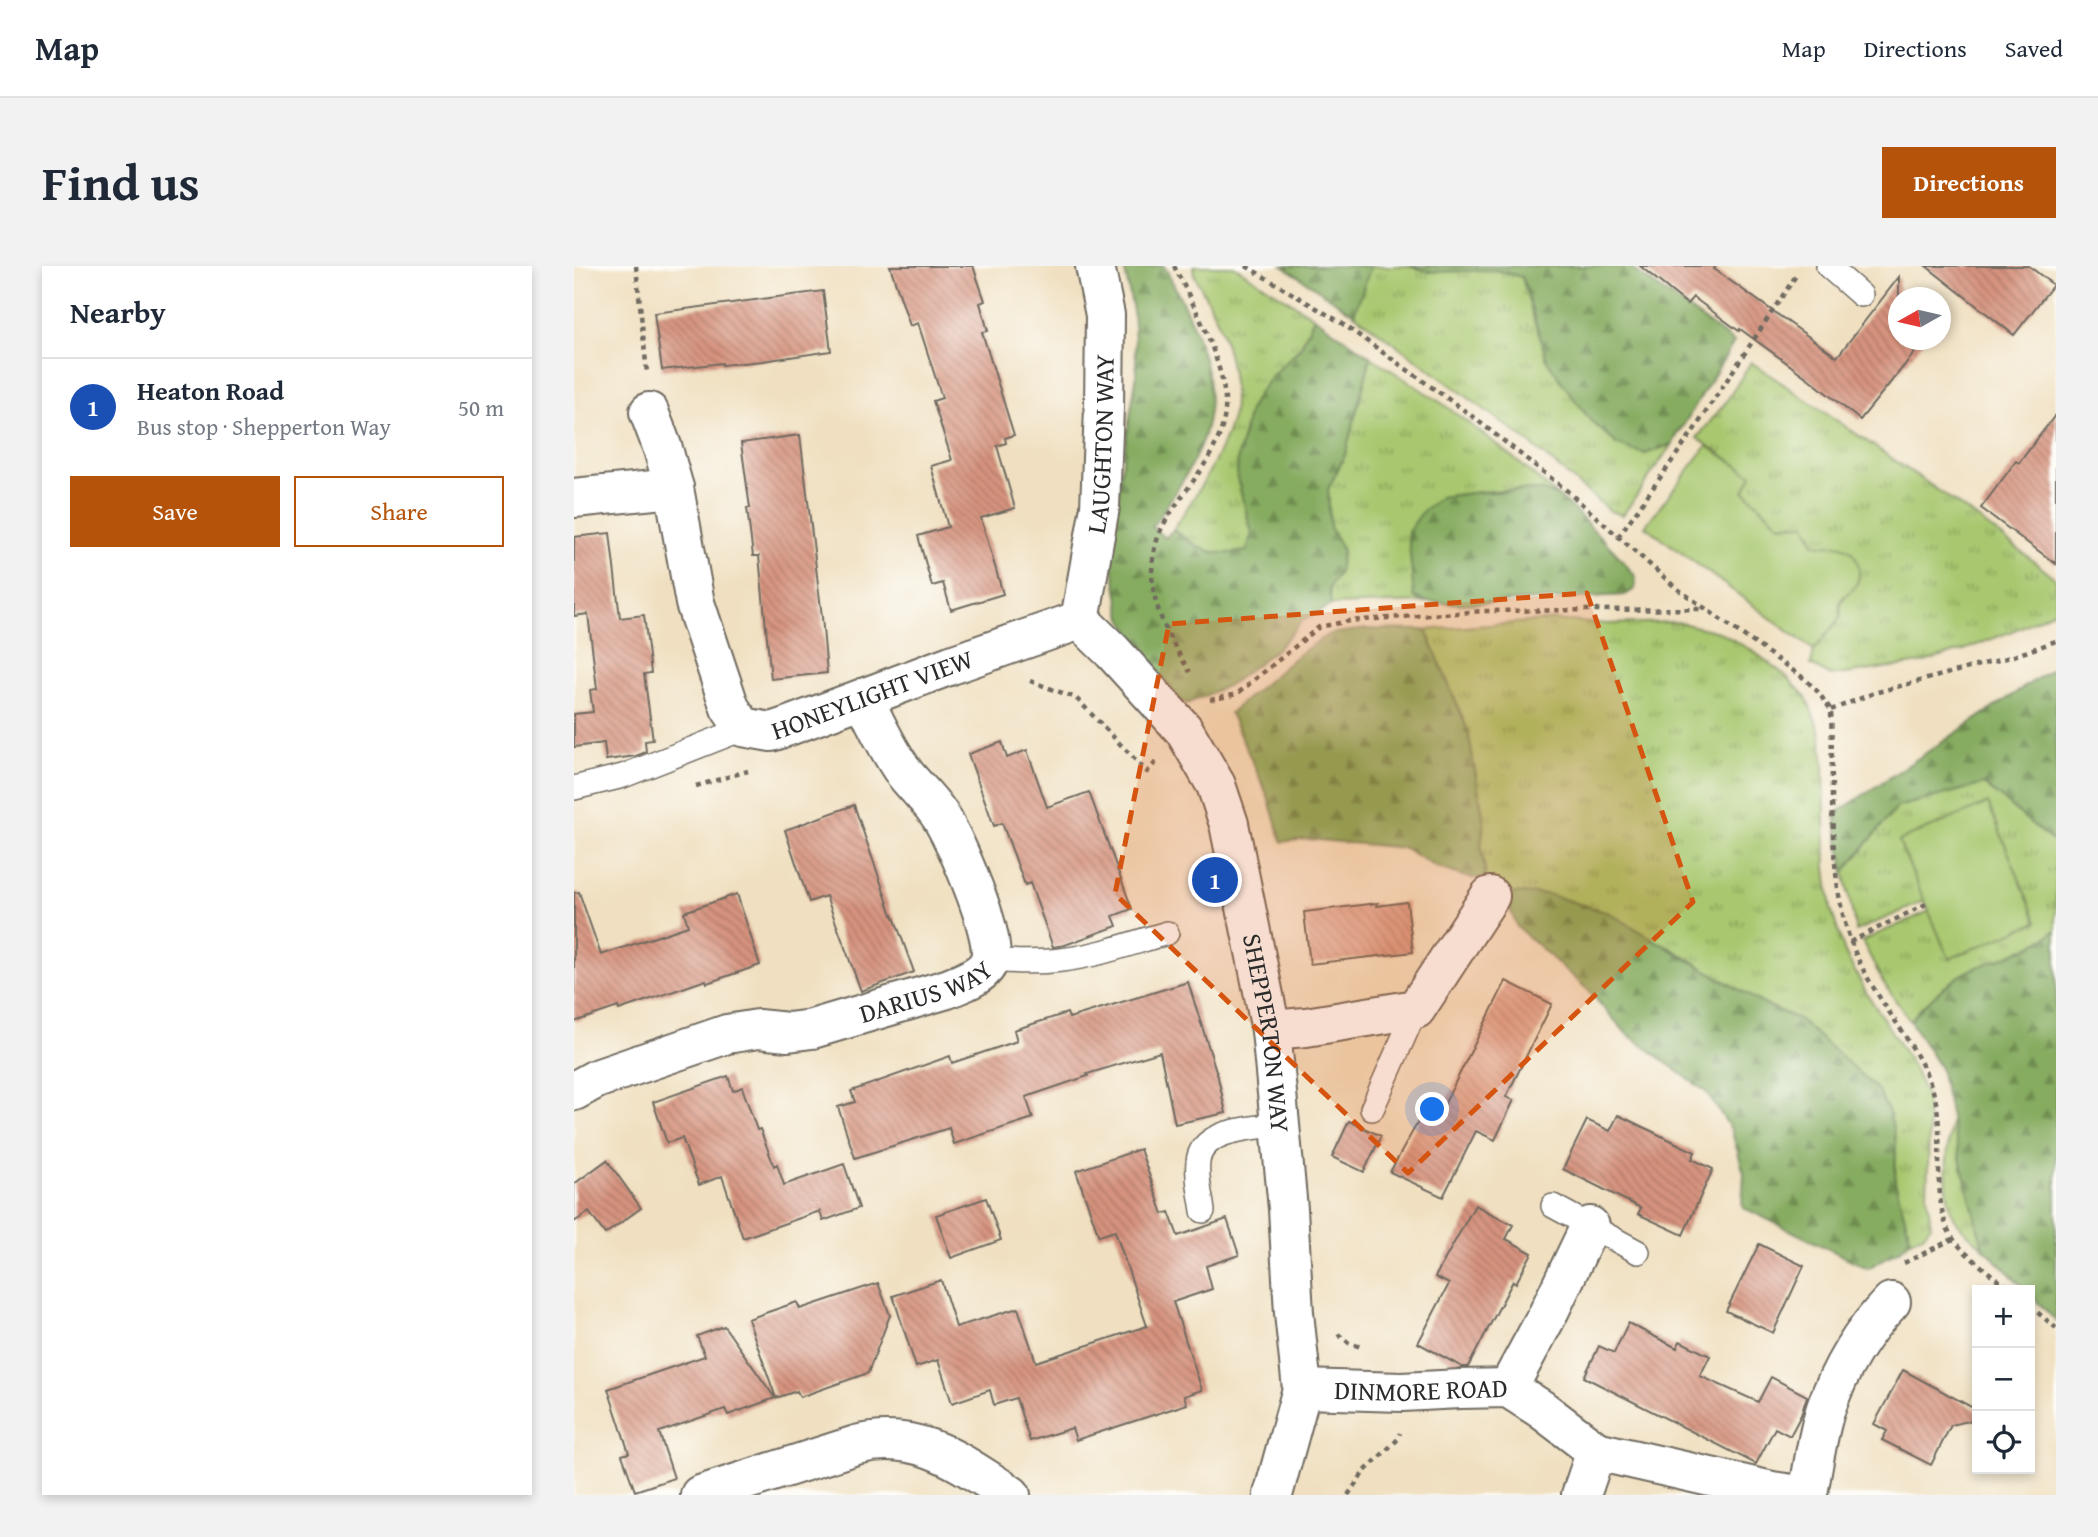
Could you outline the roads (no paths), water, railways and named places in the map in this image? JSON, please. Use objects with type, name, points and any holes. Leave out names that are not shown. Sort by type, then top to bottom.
[{"type":"street","name":"LAUGHTON WAY","points":[[1080,620],[1100,507],[1105,314],[1095,266]]},
{"type":"street","name":"HONEYLIGHT VIEW","points":[[649,412],[674,488],[695,603],[730,708],[743,727],[771,732],[1080,620]]},
{"type":"street","points":[[574,498],[674,488]]},
{"type":"street","name":"SHEPPERTON WAY","points":[[1080,620],[1184,730],[1216,785],[1229,824],[1271,1030],[1302,1389],[1273,1495]]},
{"type":"street","name":"DARIUS WAY","points":[[574,1091],[596,1079],[727,1034],[758,1029],[788,1032],[812,1029],[947,989],[969,981],[986,967],[990,960],[990,946],[985,919],[942,818],[905,773],[864,699]]},
{"type":"street","points":[[1271,1030],[1416,1009],[1490,896]]},
{"type":"street","points":[[1508,1388],[1547,1316],[1590,1226]]},
{"type":"street","name":"DINMORE ROAD","points":[[1302,1389],[1402,1392],[1508,1388],[1541,1409],[1596,1451],[1772,1492],[1810,1494],[1827,1407],[1852,1352],[1874,1319],[1891,1302]]},
{"type":"street","points":[[700,1495],[856,1445],[875,1440],[893,1440],[911,1442],[941,1452],[1011,1495]]},
{"type":"street","points":[[1581,1495],[1596,1451]]},
{"type":"lane","points":[[1828,266],[1861,295]]},
{"type":"lane","points":[[574,788],[623,776],[743,727]]},
{"type":"lane","points":[[990,960],[1062,960],[1098,954],[1167,933]]},
{"type":"lane","points":[[1372,1109],[1416,1009]]},
{"type":"lane","points":[[1203,1211],[1198,1160],[1201,1149],[1208,1141],[1219,1135],[1280,1124]]},
{"type":"lane","points":[[1553,1206],[1638,1252]]},
{"type":"place","name":"Heaton Road","points":[[1215,880]]}]
